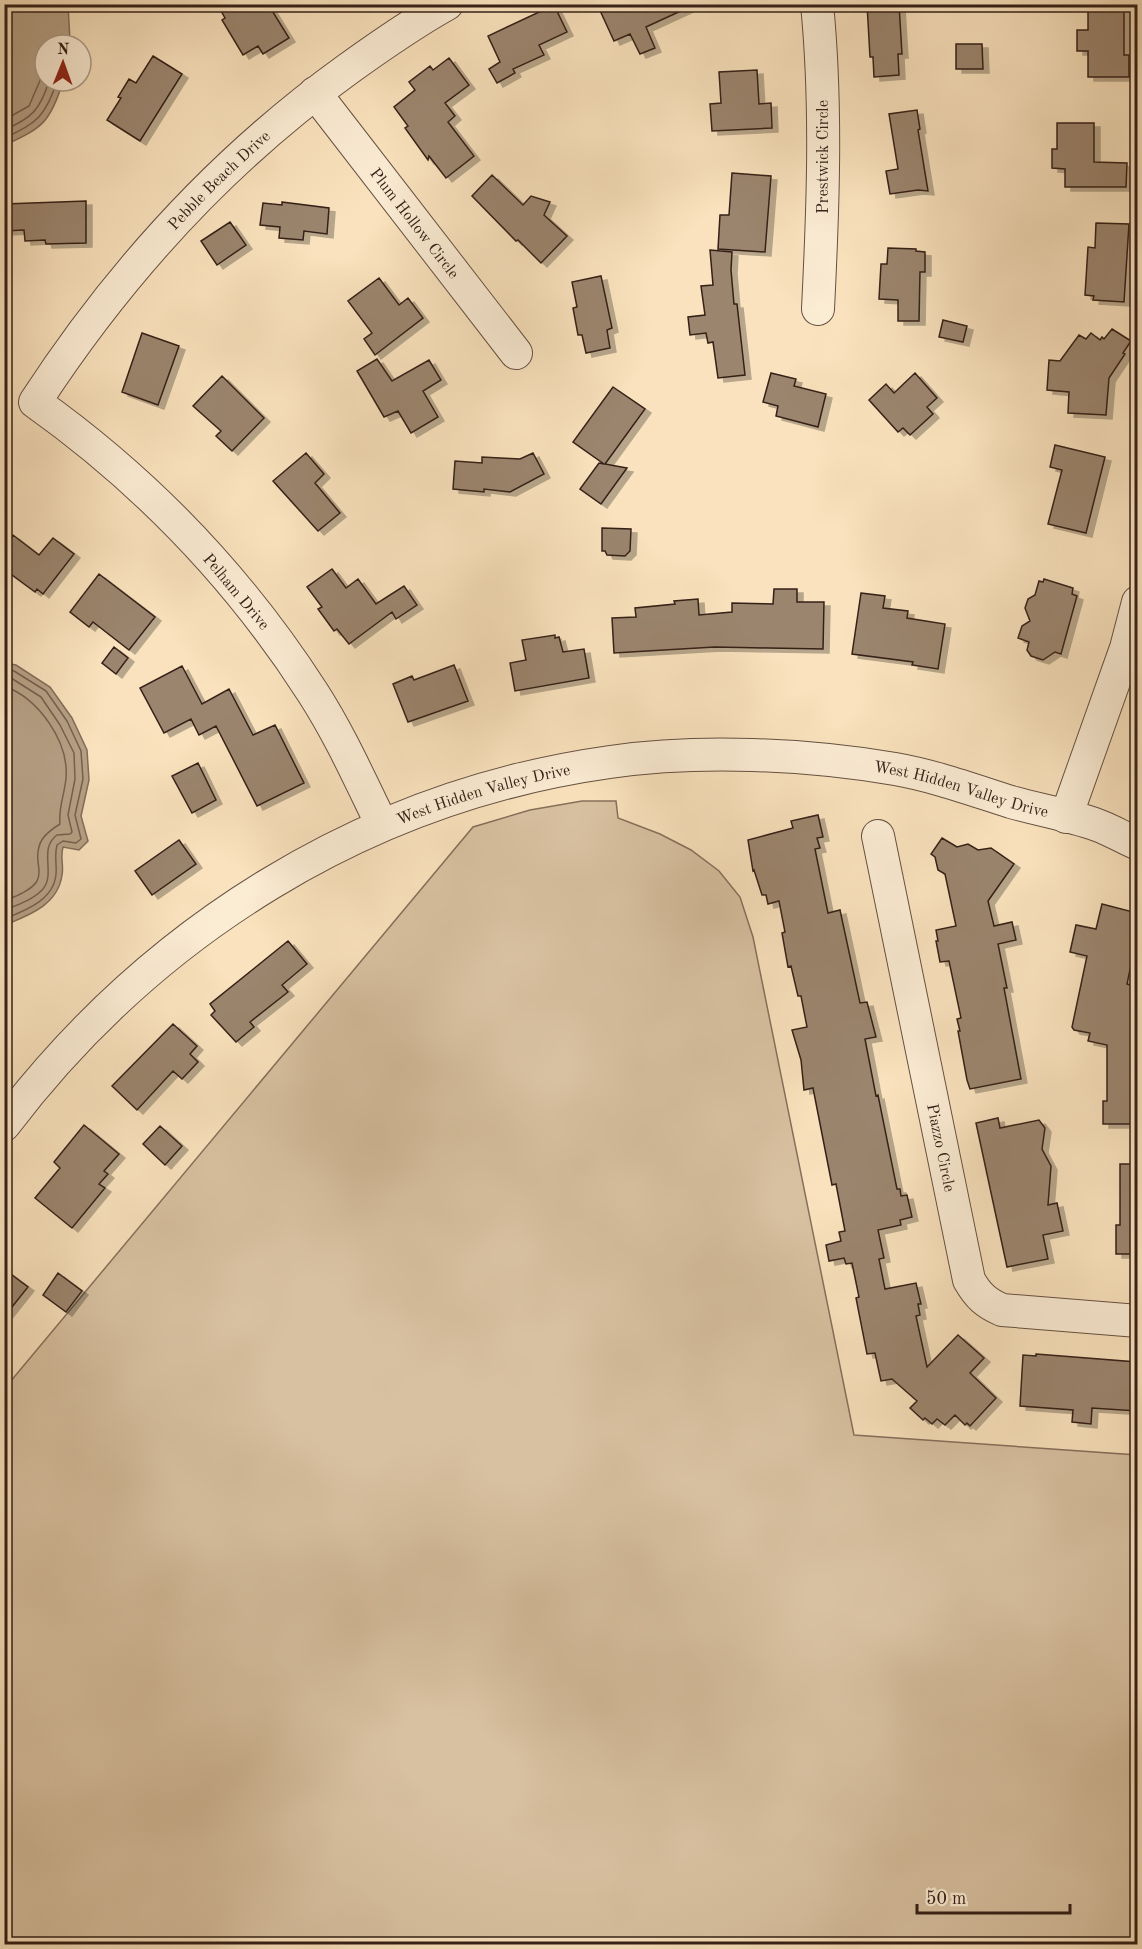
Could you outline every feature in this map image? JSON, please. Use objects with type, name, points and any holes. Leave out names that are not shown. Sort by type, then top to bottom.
[{"type":"street","name":"Pebble Beach Drive","points":[[35,402],[96,314],[142,257],[237,159],[315,93],[379,47],[447,4]]},
{"type":"street","name":"Prestwick Circle","points":[[817,4],[823,121],[823,211],[818,309]]},
{"type":"street","name":"Plum Hollow Circle","points":[[315,93],[516,352]]},
{"type":"street","name":"Pelham Drive","points":[[35,402],[125,472],[180,524],[230,579],[271,631],[314,694],[350,758],[382,825]]},
{"type":"street","points":[[1066,817],[1126,648],[1137,602]]},
{"type":"street","name":"West Hidden Valley Drive","points":[[4,1125],[62,1054],[108,1007],[159,961],[217,917],[265,886],[320,855],[382,825],[479,789],[551,772],[612,761],[683,756],[760,755],[828,760],[897,770],[959,784],[1096,825],[1137,844]]},
{"type":"street","name":"Piazzo Circle","points":[[878,836],[969,1281],[977,1294],[988,1304],[1002,1310],[1137,1321]]},
{"type":"shaded area","points":[[582,801],[616,801],[618,818],[660,834],[691,850],[719,871],[740,897],[753,937],[854,1435],[1137,1455],[1137,1944],[5,1944],[5,1388],[473,827],[530,810]]},
{"type":"water","points":[[5,4],[68,5],[69,33],[33,33],[33,93],[60,93],[59,95],[44,122],[5,145]]},
{"type":"water","points":[[5,663],[16,665],[50,687],[72,718],[87,750],[89,780],[81,816],[88,841],[79,850],[63,847],[59,885],[49,901],[33,913],[5,925]]},
{"type":"building","points":[[217,4],[268,4],[289,38],[263,54],[258,46],[243,55],[222,20],[225,18]]},
{"type":"building","points":[[597,4],[696,4],[646,27],[655,48],[640,54],[630,34],[614,41]]},
{"type":"building","points":[[867,4],[899,4],[902,54],[898,54],[899,75],[874,77],[873,57],[870,57]]},
{"type":"building","points":[[1088,4],[1124,4],[1124,55],[1129,55],[1129,77],[1088,77],[1088,51],[1077,51],[1077,30],[1088,30]]},
{"type":"building","points":[[554,5],[567,32],[539,45],[544,55],[513,69],[515,73],[497,83],[489,69],[500,62],[488,36]]},
{"type":"building","points":[[956,44],[982,44],[983,69],[956,69]]},
{"type":"building","points":[[153,56],[182,74],[140,141],[107,120],[121,98],[118,97],[129,79],[136,83]]},
{"type":"building","points":[[449,58],[469,85],[445,103],[455,116],[448,122],[474,156],[446,178],[429,156],[428,160],[405,128],[408,126],[394,107],[415,90],[409,82],[430,66],[433,70]]},
{"type":"building","points":[[757,70],[759,104],[771,103],[772,128],[712,131],[710,104],[721,103],[719,72]]},
{"type":"building","points":[[917,110],[928,191],[890,194],[886,171],[898,169],[889,114]]},
{"type":"building","points":[[1057,123],[1094,123],[1094,162],[1127,163],[1126,187],[1065,187],[1065,169],[1052,168],[1052,149],[1057,149]]},
{"type":"building","points":[[732,173],[771,176],[765,252],[718,249],[720,215],[729,215]]},
{"type":"building","points":[[492,175],[523,205],[531,196],[550,202],[544,215],[567,236],[541,263],[472,196]]},
{"type":"building","points":[[86,201],[86,243],[46,244],[45,240],[25,241],[24,230],[4,231],[4,204]]},
{"type":"building","points":[[282,202],[329,208],[327,234],[304,231],[303,240],[279,238],[280,227],[260,225],[263,203],[282,205]]},
{"type":"building","points":[[230,222],[246,245],[217,265],[201,241]]},
{"type":"building","points":[[1096,223],[1129,224],[1124,302],[1093,300],[1094,296],[1085,295],[1088,247],[1095,248]]},
{"type":"building","points":[[888,248],[916,249],[916,251],[925,252],[925,272],[920,272],[919,321],[898,321],[898,300],[879,299],[881,264],[887,264]]},
{"type":"building","points":[[710,250],[732,252],[734,304],[737,304],[745,375],[718,378],[713,342],[708,343],[706,333],[690,335],[688,317],[705,315],[701,286],[713,285]]},
{"type":"building","points":[[601,276],[612,328],[607,330],[610,348],[586,353],[582,335],[578,335],[573,308],[577,307],[572,282]]},
{"type":"building","points":[[379,278],[399,305],[408,298],[423,318],[375,355],[364,339],[372,333],[348,301]]},
{"type":"building","points":[[943,320],[967,326],[963,342],[939,337]]},
{"type":"building","points":[[1112,329],[1131,341],[1109,378],[1106,415],[1068,413],[1069,392],[1047,390],[1049,360],[1060,361],[1079,335],[1086,339],[1091,333],[1100,340],[1102,337],[1104,339]]},
{"type":"building","points":[[142,333],[179,346],[158,405],[122,392]]},
{"type":"building","points":[[377,359],[392,381],[429,360],[441,380],[423,391],[438,417],[411,433],[398,411],[384,417],[357,371]]},
{"type":"building","points":[[771,373],[796,379],[794,386],[826,394],[818,427],[776,416],[778,406],[763,402]]},
{"type":"building","points":[[915,373],[937,398],[927,407],[933,414],[910,435],[903,428],[898,432],[869,400],[886,384],[894,393]]},
{"type":"building","points":[[222,376],[264,418],[232,451],[216,436],[221,431],[193,406]]},
{"type":"building","points":[[613,387],[645,409],[605,464],[627,468],[601,504],[580,489],[599,463],[604,464],[573,442]]},
{"type":"building","points":[[1055,445],[1105,457],[1086,533],[1048,524],[1062,470],[1050,467]]},
{"type":"building","points":[[306,453],[324,474],[315,483],[340,513],[318,531],[273,481]]},
{"type":"building","points":[[533,453],[544,474],[510,492],[453,489],[455,461],[482,463],[482,457],[520,459]]},
{"type":"building","points":[[602,528],[631,529],[630,551],[625,556],[607,555],[605,551],[602,551]]},
{"type":"building","points":[[13,535],[39,555],[53,538],[74,554],[43,594],[37,589],[35,592],[4,569],[4,547]]},
{"type":"building","points":[[332,569],[346,588],[358,579],[376,604],[404,586],[417,605],[396,619],[392,612],[349,644],[337,629],[334,631],[318,609],[322,607],[307,587]]},
{"type":"building","points":[[99,574],[155,617],[129,650],[93,622],[89,627],[70,612]]},
{"type":"building","points":[[1044,579],[1073,588],[1072,594],[1077,596],[1061,654],[1055,652],[1043,660],[1031,656],[1027,650],[1029,642],[1018,638],[1022,626],[1030,621],[1025,608],[1028,599],[1035,595],[1039,581],[1043,582]]},
{"type":"building","points":[[774,589],[797,589],[797,602],[824,602],[823,649],[715,647],[614,653],[612,618],[636,617],[635,608],[698,599],[699,615],[732,612],[732,603],[773,604]]},
{"type":"building","points":[[861,593],[885,596],[883,608],[908,611],[907,618],[945,624],[938,669],[912,665],[913,662],[852,654]]},
{"type":"building","points":[[555,635],[555,638],[559,637],[563,652],[584,649],[589,678],[515,691],[510,663],[526,660],[522,640]]},
{"type":"building","points":[[114,647],[128,658],[116,674],[102,663]]},
{"type":"building","points":[[454,665],[468,701],[408,722],[393,684],[412,676],[414,680]]},
{"type":"building","points":[[182,666],[202,704],[229,689],[253,735],[275,725],[304,783],[257,806],[216,726],[199,735],[191,719],[164,733],[140,688]]},
{"type":"building","points":[[198,763],[216,800],[192,813],[172,776]]},
{"type":"building","points":[[818,815],[823,837],[817,838],[820,848],[815,849],[828,913],[840,910],[860,1003],[867,1002],[876,1037],[865,1039],[876,1096],[878,1095],[897,1189],[900,1189],[901,1196],[907,1195],[912,1217],[900,1220],[901,1225],[878,1230],[884,1258],[879,1259],[885,1289],[916,1283],[921,1304],[918,1304],[920,1315],[916,1316],[927,1367],[958,1335],[984,1358],[970,1373],[996,1398],[970,1426],[967,1423],[965,1425],[955,1415],[945,1425],[937,1419],[932,1424],[925,1418],[923,1420],[910,1408],[917,1401],[892,1379],[881,1381],[875,1353],[867,1354],[852,1263],[846,1264],[844,1258],[829,1261],[826,1245],[841,1241],[839,1232],[845,1231],[836,1184],[832,1185],[813,1088],[804,1090],[801,1060],[792,1030],[807,1027],[801,996],[798,996],[791,966],[788,967],[779,901],[768,904],[766,895],[762,895],[753,871],[748,840],[793,828],[791,821]]},
{"type":"building","points":[[942,838],[957,847],[968,844],[978,850],[991,848],[1014,864],[988,901],[994,926],[1012,922],[1016,940],[998,944],[1021,1079],[970,1089],[967,1080],[958,1031],[960,1031],[957,1019],[961,1018],[949,961],[940,962],[936,941],[938,941],[936,930],[956,926],[945,874],[938,870],[935,857],[931,854]]},
{"type":"building","points":[[179,840],[196,864],[152,895],[135,871]]},
{"type":"building","points":[[1102,904],[1137,913],[1137,937],[1127,984],[1137,987],[1137,1036],[1132,1059],[1137,1059],[1137,1124],[1103,1124],[1103,1101],[1107,1101],[1107,1045],[1088,1041],[1090,1033],[1074,1030],[1072,1027],[1087,956],[1070,952],[1076,925],[1096,929]]},
{"type":"building","points":[[288,941],[307,964],[282,985],[288,992],[250,1022],[254,1027],[236,1042],[211,1015],[215,1011],[210,1004]]},
{"type":"building","points":[[173,1024],[197,1046],[190,1054],[198,1062],[182,1079],[173,1071],[137,1110],[112,1086]]},
{"type":"building","points":[[998,1118],[1000,1128],[1039,1120],[1045,1128],[1042,1149],[1051,1166],[1048,1205],[1057,1203],[1063,1231],[1043,1235],[1048,1259],[1007,1267],[976,1123]]},
{"type":"building","points":[[84,1125],[119,1154],[104,1171],[108,1174],[99,1184],[105,1188],[72,1228],[35,1198],[60,1168],[54,1162]]},
{"type":"building","points":[[160,1126],[182,1146],[165,1165],[143,1144]]},
{"type":"building","points":[[1120,1164],[1137,1164],[1137,1254],[1116,1254],[1116,1225],[1120,1225]]},
{"type":"building","points":[[4,1269],[28,1287],[4,1317]]},
{"type":"building","points":[[58,1273],[82,1291],[66,1312],[43,1295]]},
{"type":"building","points":[[1036,1354],[1137,1362],[1137,1411],[1092,1408],[1091,1424],[1072,1422],[1073,1410],[1020,1406],[1023,1355],[1036,1356]]}]
